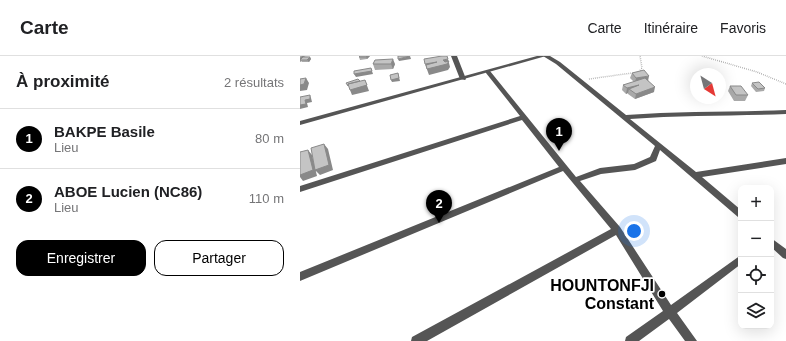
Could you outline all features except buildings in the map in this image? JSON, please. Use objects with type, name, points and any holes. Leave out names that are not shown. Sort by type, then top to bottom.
[{"type":"street","points":[[454,56],[463,79]]},
{"type":"street","points":[[300,123],[544,56],[558,60],[578,81],[695,175],[738,213]]},
{"type":"street","points":[[488,72],[564,168],[617,230],[669,311],[692,341]]},
{"type":"street","points":[[624,117],[665,114],[786,112]]},
{"type":"street","points":[[300,188],[524,117]]},
{"type":"street","points":[[575,180],[600,171],[635,167],[645,163],[653,158],[658,146]]},
{"type":"street","points":[[695,175],[786,161]]},
{"type":"street","points":[[300,277],[564,168]]},
{"type":"street","points":[[416,341],[617,230]]},
{"type":"street","points":[[774,245],[786,255]]},
{"type":"street","points":[[630,341],[738,261]]},
{"type":"path","points":[[578,81],[640,71],[642,68],[640,56]]},
{"type":"path","points":[[702,56],[757,72],[786,84]]},
{"type":"place","name":"BAKPE Basile","points":[[559,151]]},
{"type":"place","name":"ABOE Lucien (NC86)","points":[[439,223]]},
{"type":"place","name":"HOUNTONFJI Constant","points":[[662,294]]}]
